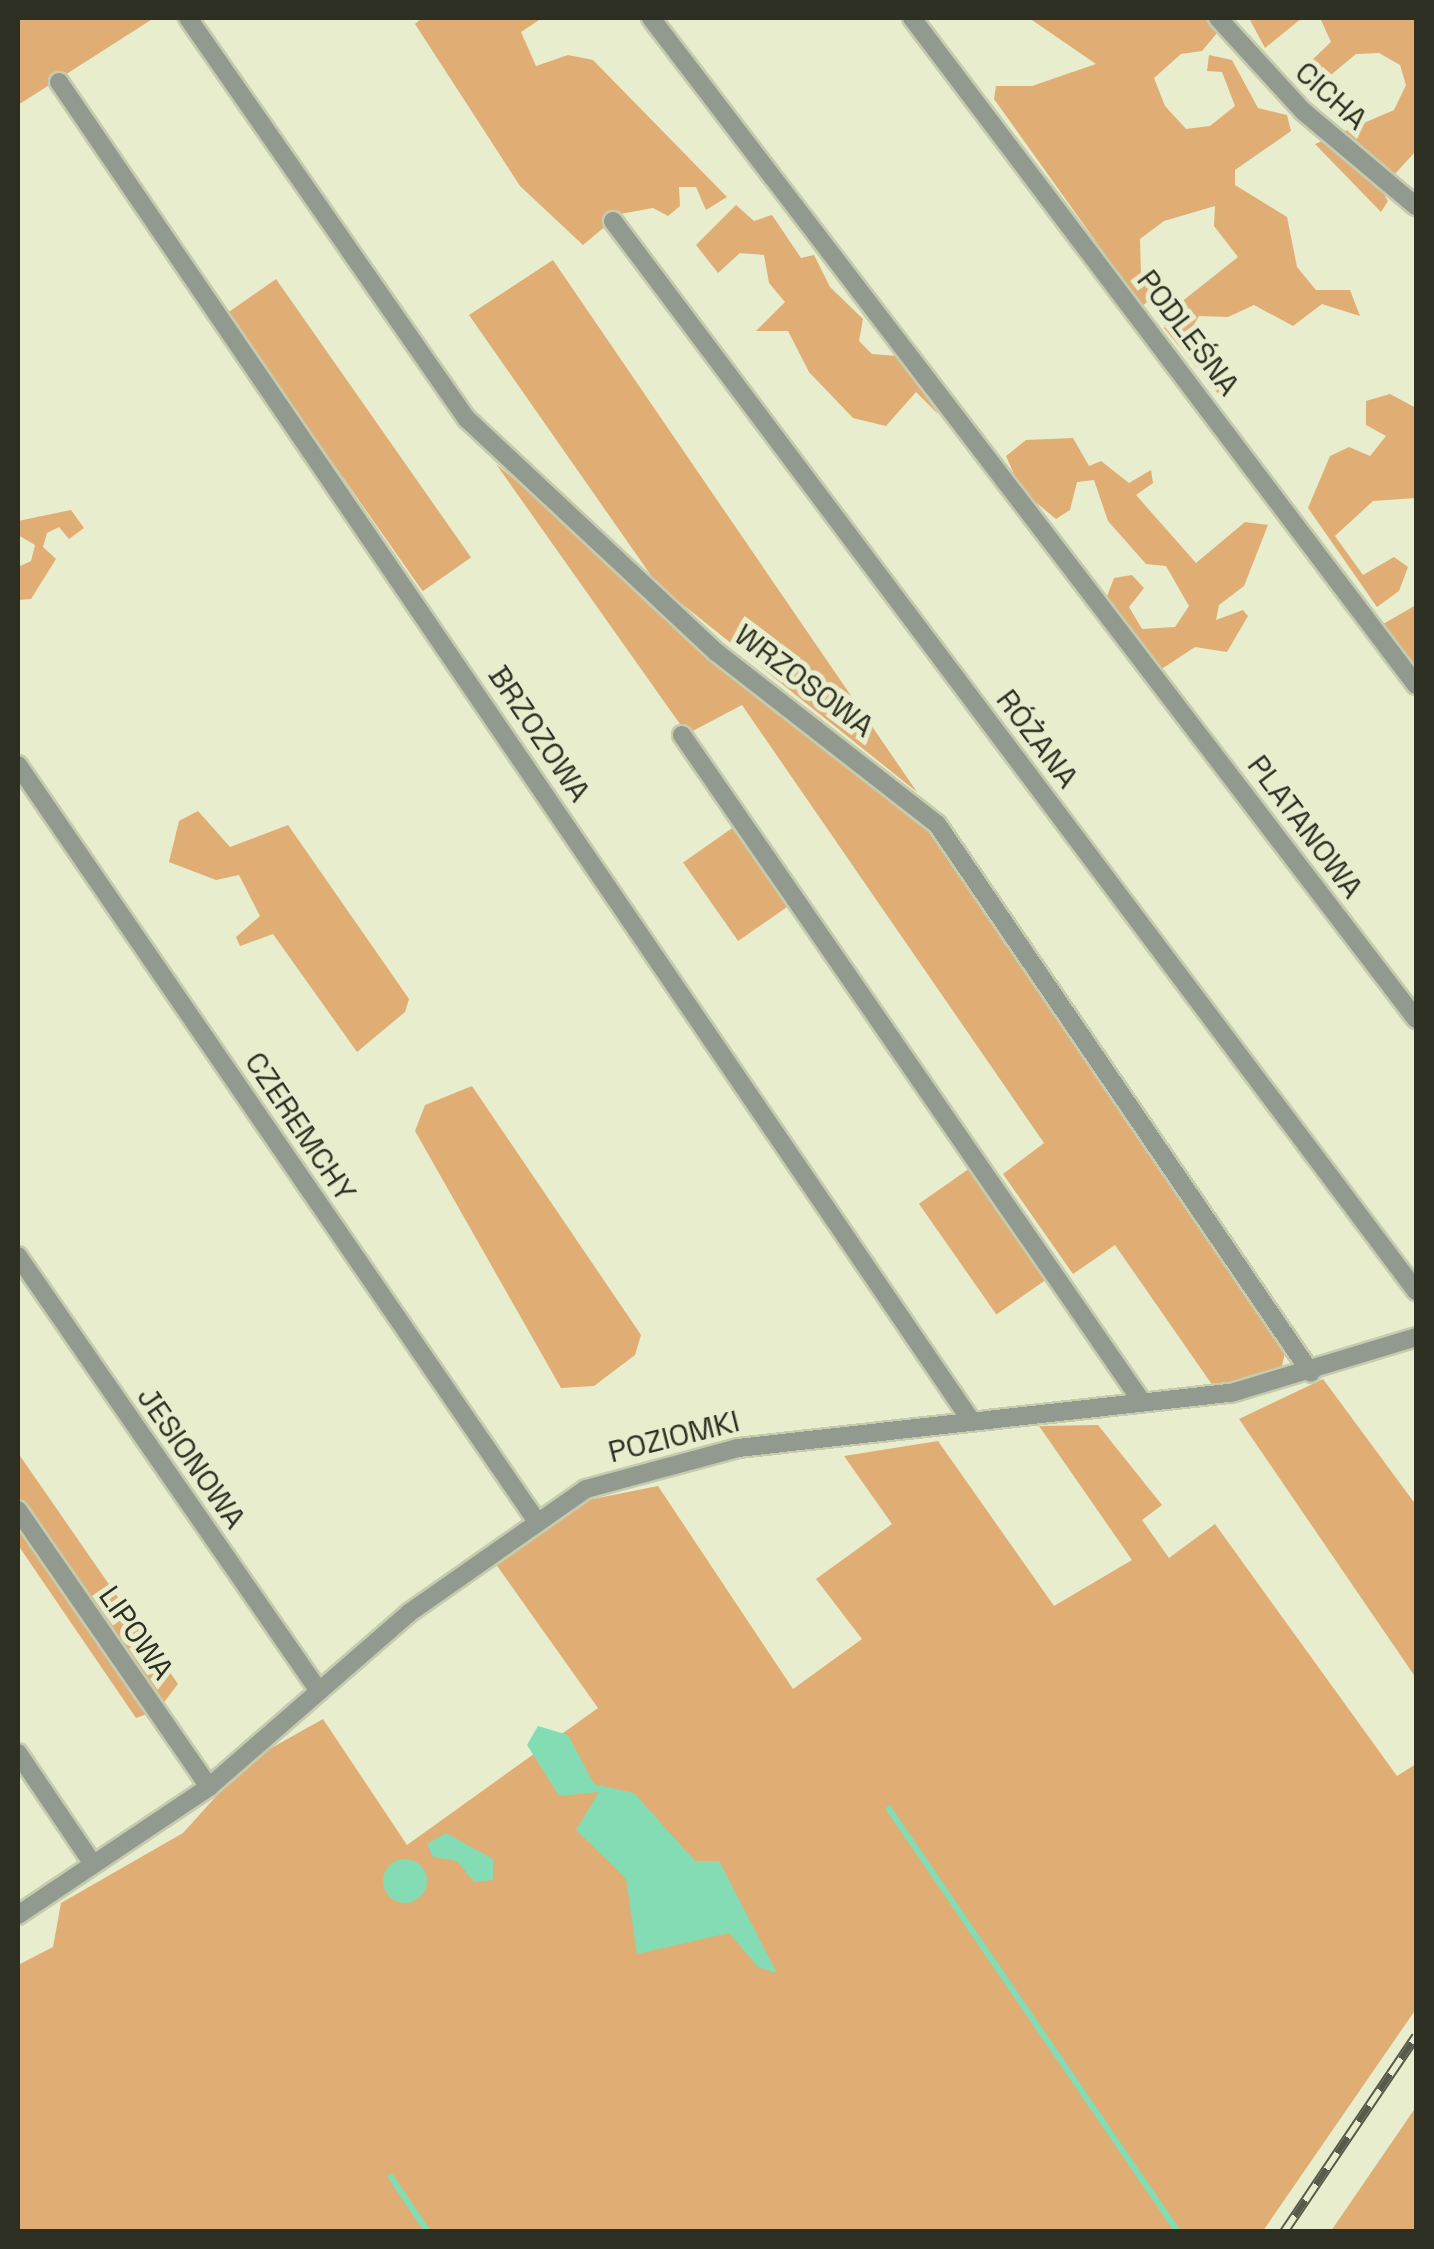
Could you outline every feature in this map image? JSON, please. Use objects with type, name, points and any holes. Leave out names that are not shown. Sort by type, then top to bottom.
[{"type":"street","name":"WRZOSOWA","points":[[188,18],[467,419],[716,652],[937,824],[1311,1373]]},
{"type":"street","name":"PLATANOWA","points":[[651,18],[1416,1019]]},
{"type":"street","name":"PODLEŚNA","points":[[912,18],[1416,684]]},
{"type":"street","name":"CICHA","points":[[1218,18],[1303,110],[1416,206]]},
{"type":"street","name":"BRZOZOWA","points":[[59,82],[970,1418]]},
{"type":"street","name":"RÓŻANA","points":[[613,221],[1416,1292]]},
{"type":"street","points":[[682,735],[1140,1399]]},
{"type":"street","name":"CZEREMCHY","points":[[18,764],[536,1520]]},
{"type":"street","name":"JESIONOWA","points":[[18,1256],[319,1691]]},
{"type":"street","name":"POZIOMKI","points":[[18,1915],[209,1787],[319,1691],[536,1520],[627,1473],[738,1448],[1140,1399],[1230,1394],[1311,1373],[1416,1337]]},
{"type":"street","name":"LIPOWA","points":[[18,1510],[209,1787]]},
{"type":"street","points":[[18,1753],[93,1864]]},
{"type":"shaded area","points":[[18,18],[154,18],[18,105]]},
{"type":"shaded area","points":[[422,18],[542,18],[521,32],[536,66],[568,55],[593,60],[727,197],[706,210],[696,187],[679,187],[680,206],[668,216],[653,208],[620,214],[583,245],[520,186],[415,24]]},
{"type":"shaded area","points":[[1029,18],[1205,18],[1217,33],[1202,51],[1181,54],[1154,78],[1165,106],[1186,129],[1210,126],[1235,106],[1222,72],[1207,71],[1209,55],[1232,60],[1258,108],[1287,115],[1291,131],[1235,170],[1235,185],[1287,217],[1297,267],[1316,290],[1350,290],[1360,316],[1322,304],[1293,326],[1254,305],[1228,317],[1199,316],[1186,338],[1205,365],[1230,375],[1229,395],[1220,396],[1164,328],[1175,307],[1238,257],[1214,226],[1215,206],[1164,221],[1140,239],[1141,275],[1157,295],[1142,306],[994,99],[996,86],[1032,86],[1096,64]]},
{"type":"shaded area","points":[[1249,18],[1302,18],[1265,48]]},
{"type":"shaded area","points":[[1320,18],[1416,18],[1416,151],[1381,189],[1388,201],[1381,212],[1315,144],[1394,110],[1406,85],[1400,65],[1379,53],[1356,54],[1308,94],[1310,62],[1331,42]]},
{"type":"shaded area","points":[[736,205],[754,221],[772,215],[801,258],[814,255],[830,287],[863,319],[859,341],[872,354],[897,356],[939,415],[916,392],[886,426],[853,418],[809,372],[788,331],[756,331],[785,302],[769,283],[764,255],[740,253],[718,273],[696,245]]},
{"type":"shaded area","points":[[553,260],[917,792],[657,584],[469,315]]},
{"type":"shaded area","points":[[276,279],[471,558],[423,591],[228,313]]},
{"type":"shaded area","points":[[1390,394],[1416,408],[1416,498],[1373,501],[1335,536],[1363,575],[1394,557],[1408,567],[1399,591],[1377,607],[1308,508],[1330,456],[1349,447],[1370,456],[1386,436],[1366,425],[1366,401]]},
{"type":"shaded area","points":[[1073,438],[1089,466],[1101,461],[1129,483],[1151,470],[1153,483],[1136,495],[1196,563],[1245,522],[1268,525],[1244,586],[1219,605],[1216,620],[1243,610],[1248,616],[1227,652],[1195,647],[1160,670],[1106,599],[1114,578],[1132,575],[1144,588],[1129,607],[1142,629],[1175,627],[1189,606],[1166,566],[1146,564],[1108,521],[1094,480],[1077,482],[1070,510],[1056,519],[1021,490],[1006,456],[1026,440]]},
{"type":"shaded area","points":[[496,464],[931,829],[1285,1353],[1281,1370],[1213,1386],[1115,1245],[1073,1274],[1003,1174],[1044,1143],[742,705],[687,734]]},
{"type":"shaded area","points":[[71,510],[84,528],[69,539],[59,527],[47,533],[43,547],[56,559],[31,599],[18,600],[18,567],[31,561],[35,545],[18,535],[18,521]]},
{"type":"shaded area","points":[[1416,605],[1416,679],[1378,627]]},
{"type":"shaded area","points":[[198,811],[230,847],[288,825],[409,999],[405,1012],[357,1052],[273,934],[240,946],[236,937],[260,916],[239,875],[216,880],[169,862],[179,821]]},
{"type":"shaded area","points":[[738,824],[793,903],[738,941],[683,862]]},
{"type":"shaded area","points":[[472,1086],[641,1335],[635,1355],[594,1386],[561,1388],[415,1131],[425,1105]]},
{"type":"shaded area","points":[[973,1166],[1050,1277],[996,1314],[919,1204]]},
{"type":"shaded area","points":[[1323,1379],[1416,1505],[1416,1678],[1239,1419]]},
{"type":"shaded area","points":[[1098,1425],[1162,1505],[1142,1520],[1169,1558],[1215,1524],[1397,1776],[1416,1764],[1416,2009],[1263,2231],[18,2232],[18,1965],[53,1947],[61,1903],[183,1833],[248,1761],[323,1719],[407,1845],[598,1708],[495,1563],[568,1504],[658,1486],[793,1689],[862,1639],[816,1579],[892,1524],[844,1456],[938,1441],[1054,1606],[1132,1560],[1039,1426]]},
{"type":"shaded area","points":[[18,1453],[178,1684],[158,1710],[136,1718],[18,1545]]},
{"type":"shaded area","points":[[538,1726],[568,1735],[594,1784],[634,1793],[695,1861],[719,1861],[777,1973],[758,1967],[729,1933],[637,1954],[626,1879],[576,1830],[599,1792],[559,1796],[527,1745]]},
{"type":"shaded area","points":[[446,1833],[493,1859],[493,1880],[474,1882],[457,1861],[433,1857],[427,1844]]},
{"type":"shaded area","points":[[405,1859],[420,1866],[427,1881],[420,1896],[405,1903],[390,1896],[383,1881],[390,1866]]},
{"type":"shaded area","points":[[1416,2107],[1416,2231],[1331,2231]]},
{"type":"waterway","points":[[889,1809],[1178,2232]]},
{"type":"waterway","points":[[391,2177],[428,2232]]},
{"type":"railway","points":[[1284,2232],[1416,2036]]}]
